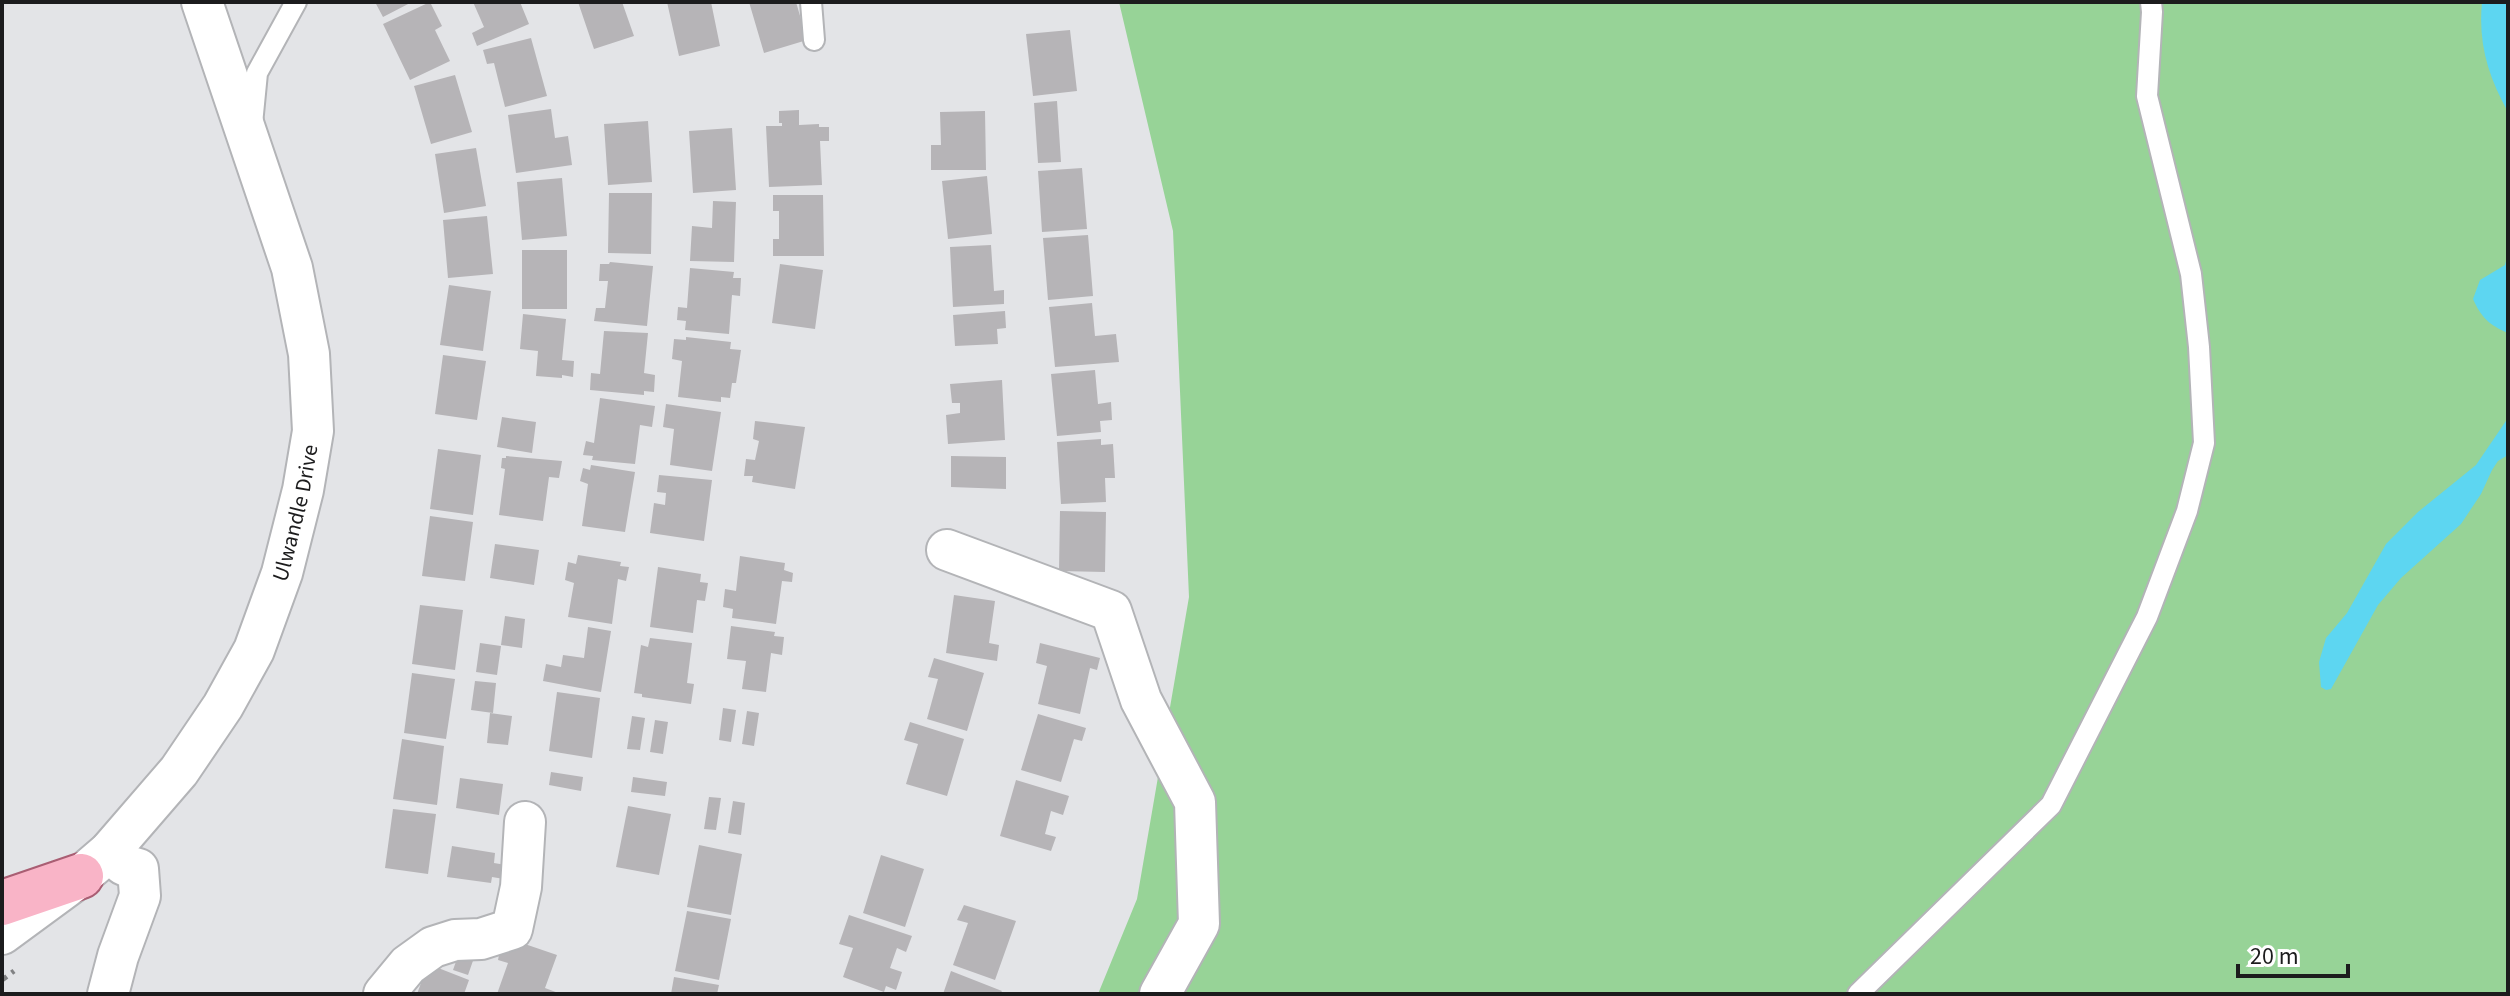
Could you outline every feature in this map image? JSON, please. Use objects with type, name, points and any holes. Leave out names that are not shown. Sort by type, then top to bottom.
[{"type":"main road","points":[[2,903],[95,864]]},
{"type":"street","name":"Ulwandle Drive","points":[[2,934],[95,864],[179,771],[223,706],[254,650],[282,573],[303,490],[313,431],[309,354],[292,268],[202,2]]},
{"type":"street","points":[[947,550],[1111,611],[1141,700],[1195,802],[1199,924],[1160,994]]},
{"type":"street","points":[[384,994],[408,965],[433,947],[455,940],[481,939],[512,929],[521,887],[525,822]]},
{"type":"street","points":[[95,864],[138,869],[140,896],[108,994]]},
{"type":"lane","points":[[250,145],[257,73],[296,2]]},
{"type":"lane","points":[[811,2],[814,40]]},
{"type":"lane","points":[[1858,994],[2051,805],[2147,617],[2187,511],[2204,443],[2199,347],[2191,274],[2147,96],[2151,2]]},
{"type":"green space","points":[[1119,2],[2508,2],[2508,994],[1098,994],[1137,899],[1189,597],[1173,231]]},
{"type":"water","points":[[2482,2],[2508,2],[2508,112],[2486,59]]},
{"type":"water","points":[[2508,253],[2508,333],[2486,320],[2473,299],[2480,280],[2505,265]]},
{"type":"water","points":[[2508,418],[2508,455],[2498,461],[2461,524],[2401,578],[2378,605],[2331,689],[2321,687],[2319,662],[2326,638],[2347,613],[2386,544],[2418,512],[2476,465]]},
{"type":"building","points":[[375,2],[412,2],[383,17]]},
{"type":"building","points":[[430,2],[442,26],[435,30],[450,61],[410,80],[383,24]]},
{"type":"building","points":[[473,2],[520,2],[529,24],[477,46],[472,33],[484,27]]},
{"type":"building","points":[[578,2],[622,2],[634,36],[594,49]]},
{"type":"building","points":[[667,2],[711,2],[720,46],[679,56]]},
{"type":"building","points":[[749,2],[796,2],[807,40],[764,53]]},
{"type":"building","points":[[1070,30],[1077,91],[1033,96],[1026,34]]},
{"type":"building","points":[[531,38],[547,96],[505,107],[494,63],[487,64],[483,50]]},
{"type":"building","points":[[455,75],[472,132],[431,144],[414,86]]},
{"type":"building","points":[[1057,101],[1061,162],[1038,163],[1034,103]]},
{"type":"building","points":[[551,109],[555,138],[568,136],[572,165],[516,173],[508,115]]},
{"type":"building","points":[[799,110],[799,125],[829,127],[829,141],[820,141],[822,185],[769,187],[766,126],[782,126],[779,111]]},
{"type":"building","points":[[985,111],[986,170],[931,170],[931,145],[941,145],[940,112]]},
{"type":"building","points":[[648,121],[652,182],[608,185],[604,124]]},
{"type":"building","points":[[732,128],[736,190],[693,193],[689,131]]},
{"type":"building","points":[[476,148],[486,206],[444,213],[435,154]]},
{"type":"building","points":[[1082,168],[1087,229],[1042,232],[1038,171]]},
{"type":"building","points":[[987,176],[992,234],[948,239],[942,181]]},
{"type":"building","points":[[562,178],[567,236],[522,240],[517,182]]},
{"type":"building","points":[[609,193],[652,193],[651,254],[608,253]]},
{"type":"building","points":[[773,195],[823,195],[824,256],[773,256],[773,239],[779,239],[779,211],[773,211]]},
{"type":"building","points":[[713,201],[736,202],[734,262],[690,261],[692,226],[712,228]]},
{"type":"building","points":[[487,216],[493,274],[448,278],[443,220]]},
{"type":"building","points":[[1088,235],[1093,296],[1048,300],[1043,238]]},
{"type":"building","points":[[991,245],[994,291],[1004,290],[1004,304],[953,307],[950,247]]},
{"type":"building","points":[[522,250],[567,250],[567,309],[522,309]]},
{"type":"building","points":[[600,264],[653,266],[647,326],[594,321],[596,308],[605,308],[608,281],[599,281]]},
{"type":"building","points":[[780,264],[823,270],[815,329],[772,323]]},
{"type":"building","points":[[690,268],[734,272],[733,278],[741,278],[740,296],[732,295],[729,334],[685,330],[686,321],[677,320],[678,307],[687,308]]},
{"type":"building","points":[[449,285],[491,291],[483,351],[440,345]]},
{"type":"building","points":[[1092,303],[1095,336],[1116,334],[1119,362],[1055,367],[1049,307]]},
{"type":"building","points":[[1005,311],[1006,328],[997,329],[998,344],[955,346],[953,315]]},
{"type":"building","points":[[523,314],[566,319],[562,360],[574,361],[573,377],[536,376],[538,351],[520,349]]},
{"type":"building","points":[[604,331],[648,333],[644,373],[655,375],[654,392],[644,391],[644,395],[590,390],[591,373],[600,374]]},
{"type":"building","points":[[686,337],[731,342],[730,349],[741,350],[736,383],[732,383],[730,398],[721,397],[721,402],[678,397],[682,361],[672,359],[674,339],[686,340]]},
{"type":"building","points":[[443,355],[486,361],[477,420],[435,414]]},
{"type":"building","points":[[1095,370],[1098,404],[1111,402],[1112,420],[1100,421],[1101,432],[1057,436],[1051,374]]},
{"type":"building","points":[[1002,380],[1005,440],[948,444],[946,415],[960,413],[960,403],[952,403],[950,384]]},
{"type":"building","points":[[600,398],[655,406],[652,427],[640,425],[635,464],[592,460],[593,456],[583,455],[586,441],[594,443]]},
{"type":"building","points":[[666,404],[721,412],[712,471],[670,465],[674,429],[663,427]]},
{"type":"building","points":[[502,417],[536,422],[532,453],[497,447]]},
{"type":"building","points":[[755,421],[805,427],[795,489],[752,482],[753,476],[744,476],[746,459],[755,460],[759,441],[753,439]]},
{"type":"building","points":[[1101,439],[1101,445],[1113,444],[1115,478],[1105,478],[1106,502],[1061,504],[1057,442]]},
{"type":"building","points":[[438,449],[481,455],[473,515],[430,509]]},
{"type":"building","points":[[951,456],[1006,457],[1006,489],[951,487]]},
{"type":"building","points":[[502,458],[562,461],[559,478],[549,477],[543,521],[499,515],[505,469],[501,468]]},
{"type":"building","points":[[591,465],[635,472],[625,532],[582,526],[588,484],[580,481],[583,468],[590,470]]},
{"type":"building","points":[[659,475],[712,480],[704,541],[650,533],[654,503],[665,505],[666,493],[657,492]]},
{"type":"building","points":[[1060,511],[1106,512],[1105,572],[1059,571]]},
{"type":"building","points":[[430,516],[473,522],[465,581],[422,576]]},
{"type":"building","points":[[495,544],[539,550],[534,585],[490,578]]},
{"type":"building","points":[[578,555],[621,562],[620,566],[629,567],[626,581],[618,579],[612,624],[568,617],[574,583],[565,580],[568,562],[576,564]]},
{"type":"building","points":[[740,556],[785,563],[784,570],[793,573],[792,582],[782,581],[776,624],[732,618],[733,609],[723,607],[725,589],[736,591]]},
{"type":"building","points":[[658,567],[701,574],[700,582],[708,583],[705,601],[697,600],[693,633],[650,627]]},
{"type":"building","points":[[954,595],[995,601],[989,643],[999,645],[997,661],[946,653]]},
{"type":"building","points":[[420,605],[463,610],[455,670],[412,664]]},
{"type":"building","points":[[505,616],[525,619],[522,648],[501,645]]},
{"type":"building","points":[[731,626],[775,632],[774,636],[784,637],[782,655],[771,653],[766,692],[742,689],[746,661],[727,659]]},
{"type":"building","points":[[588,627],[611,631],[601,692],[543,681],[546,664],[561,667],[563,655],[584,658]]},
{"type":"building","points":[[650,638],[692,643],[687,683],[694,684],[691,704],[642,697],[642,694],[634,693],[641,645],[648,647]]},
{"type":"building","points":[[480,643],[501,646],[497,675],[476,672]]},
{"type":"building","points":[[1040,643],[1100,658],[1097,670],[1090,668],[1080,714],[1038,704],[1047,666],[1036,663]]},
{"type":"building","points":[[934,658],[984,673],[967,731],[927,719],[938,679],[928,677]]},
{"type":"building","points":[[412,673],[455,679],[446,739],[404,733]]},
{"type":"building","points":[[475,681],[496,683],[493,713],[471,710]]},
{"type":"building","points":[[557,692],[600,698],[592,758],[549,751]]},
{"type":"building","points":[[723,708],[736,710],[731,742],[719,740]]},
{"type":"building","points":[[747,711],[759,713],[754,746],[742,744]]},
{"type":"building","points":[[490,713],[512,716],[508,745],[487,743]]},
{"type":"building","points":[[1038,714],[1086,728],[1082,741],[1074,739],[1061,782],[1021,770]]},
{"type":"building","points":[[632,716],[645,718],[640,750],[627,749]]},
{"type":"building","points":[[655,720],[668,722],[663,754],[650,752]]},
{"type":"building","points":[[910,722],[964,739],[947,796],[906,784],[918,744],[904,740]]},
{"type":"building","points":[[402,739],[444,746],[437,805],[393,799]]},
{"type":"building","points":[[551,772],[583,777],[581,791],[549,785]]},
{"type":"building","points":[[633,777],[667,782],[665,796],[631,792]]},
{"type":"building","points":[[460,778],[503,784],[499,815],[456,808]]},
{"type":"building","points":[[1016,780],[1069,796],[1063,815],[1051,811],[1045,834],[1056,837],[1051,851],[1000,836]]},
{"type":"building","points":[[709,797],[721,798],[716,830],[704,829]]},
{"type":"building","points":[[733,801],[745,803],[741,835],[728,833]]},
{"type":"building","points":[[628,806],[671,814],[659,875],[616,867]]},
{"type":"building","points":[[393,809],[436,814],[428,874],[385,868]]},
{"type":"building","points":[[699,845],[742,854],[731,915],[687,907]]},
{"type":"building","points":[[452,846],[495,853],[494,863],[506,865],[504,879],[492,877],[491,883],[447,877]]},
{"type":"building","points":[[881,855],[924,869],[905,927],[863,913]]},
{"type":"building","points":[[964,905],[1016,921],[995,980],[953,965],[968,923],[957,920]]},
{"type":"building","points":[[687,911],[731,919],[719,980],[675,971]]},
{"type":"building","points":[[849,915],[912,936],[906,952],[897,948],[890,968],[902,972],[896,990],[886,986],[884,992],[843,977],[853,948],[839,944]]},
{"type":"building","points":[[516,941],[557,955],[545,988],[561,994],[497,994],[508,963],[498,960],[501,945]]},
{"type":"building","points":[[460,950],[475,955],[468,975],[453,970]]},
{"type":"building","points":[[428,964],[469,980],[464,994],[417,994]]},
{"type":"building","points":[[951,971],[1002,991],[1000,994],[943,994]]},
{"type":"building","points":[[674,977],[719,985],[717,994],[671,994]]}]
